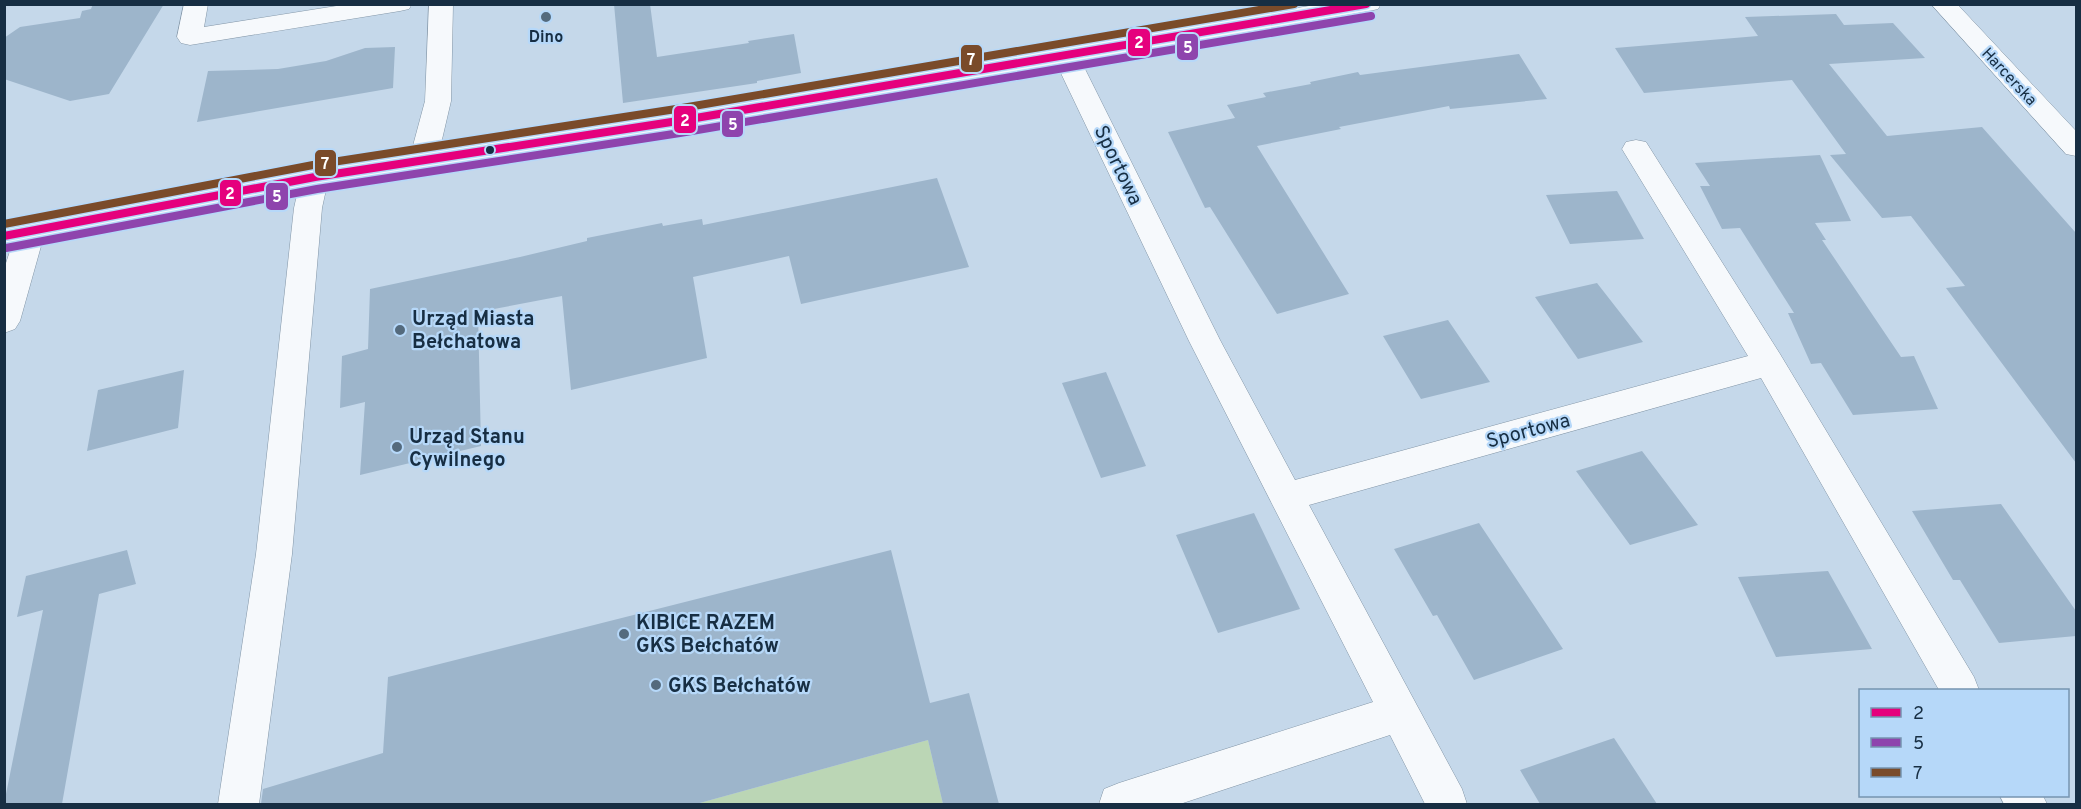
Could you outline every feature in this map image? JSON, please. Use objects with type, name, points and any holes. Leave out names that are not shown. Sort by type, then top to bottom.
[{"type":"street","points":[[196,4],[190,37],[400,4]]},
{"type":"street","points":[[423,159],[438,101],[441,4]]},
{"type":"street","points":[[4,321],[18,234],[315,177],[1066,57],[1262,13],[1369,4]]},
{"type":"street","name":"Harcerska","points":[[1943,4],[2076,147]]},
{"type":"street","name":"Sportowa","points":[[1066,57],[1205,341],[1447,804]]},
{"type":"street","points":[[1636,149],[1769,363],[1959,689]]},
{"type":"street","points":[[238,804],[274,554],[308,208],[315,177]]},
{"type":"street","name":"Sportowa","points":[[1286,497],[1769,363]]},
{"type":"street","points":[[1119,804],[1399,713]]},
{"type":"green space","points":[[928,740],[943,804],[696,804]]},
{"type":"building","points":[[93,4],[164,4],[109,94],[70,101],[4,79],[4,38],[20,27],[80,18],[82,11],[91,9]]},
{"type":"building","points":[[614,4],[650,4],[657,57],[794,34],[801,73],[757,81],[757,83],[623,103]]},
{"type":"building","points":[[1836,14],[1844,25],[1893,23],[1925,58],[1829,64],[1887,136],[1982,127],[2076,233],[2076,463],[1946,288],[1965,286],[1911,216],[1882,218],[1830,155],[1846,154],[1792,80],[1644,93],[1615,48],[1758,36],[1745,17]]},
{"type":"building","points":[[395,47],[393,88],[197,122],[208,71],[278,69],[326,61],[365,48]]},
{"type":"building","points":[[1519,54],[1547,99],[1450,109],[1449,106],[1339,127],[1341,129],[1257,146],[1349,294],[1277,314],[1210,207],[1205,208],[1168,132],[1235,118],[1227,105],[1266,97],[1263,93],[1311,84],[1310,82],[1358,72],[1360,75]]},
{"type":"building","points":[[1820,155],[1851,221],[1815,223],[1826,240],[1822,240],[1901,357],[1914,356],[1938,409],[1853,415],[1821,363],[1811,364],[1788,313],[1794,313],[1740,228],[1722,229],[1700,186],[1710,186],[1695,163]]},
{"type":"building","points":[[937,178],[969,267],[801,304],[789,256],[693,277],[707,358],[571,390],[562,296],[478,312],[481,446],[360,475],[365,402],[340,408],[342,356],[368,349],[370,289],[520,257],[587,241],[587,238],[662,223],[663,226],[702,219],[703,225]]},
{"type":"building","points":[[1617,191],[1644,239],[1570,244],[1546,195]]},
{"type":"building","points":[[1597,283],[1643,342],[1578,359],[1535,297]]},
{"type":"building","points":[[1448,320],[1490,382],[1421,399],[1383,336]]},
{"type":"building","points":[[184,370],[178,428],[87,451],[98,390]]},
{"type":"building","points":[[1106,372],[1146,466],[1101,478],[1062,383]]},
{"type":"building","points":[[1642,451],[1698,525],[1630,545],[1576,471]]},
{"type":"building","points":[[2001,504],[2076,611],[2076,636],[1999,643],[1960,580],[1953,580],[1912,511]]},
{"type":"building","points":[[1254,513],[1300,609],[1218,633],[1176,535]]},
{"type":"building","points":[[1479,523],[1563,649],[1474,680],[1437,615],[1433,616],[1394,549]]},
{"type":"building","points":[[127,550],[136,584],[99,594],[62,804],[4,804],[43,610],[17,617],[26,576]]},
{"type":"building","name":"GKS Bełchatów","points":[[891,550],[930,703],[969,693],[999,804],[943,804],[928,740],[696,804],[261,804],[263,789],[383,753],[388,677]]},
{"type":"building","points":[[1828,571],[1872,649],[1776,657],[1738,577]]},
{"type":"building","points":[[1614,738],[1657,804],[1540,804],[1520,770]]},
{"type":"transit line","name":"7","points":[[4,224],[313,165],[676,109],[1294,4]]},
{"type":"transit line","name":"2","points":[[4,236],[315,177],[678,121],[1366,4]]},
{"type":"transit line","name":"5","points":[[6,248],[317,189],[680,133],[1371,16]]},
{"type":"place","name":"Dino","points":[[546,17]]},
{"type":"place","name":"Urząd Miasta Bełchatowa","points":[[400,330]]},
{"type":"place","name":"Urząd Stanu Cywilnego","points":[[397,447]]},
{"type":"place","name":"KIBICE RAZEM GKS Bełchatów","points":[[624,634]]},
{"type":"place","name":"GKS Bełchatów","points":[[656,685]]}]
